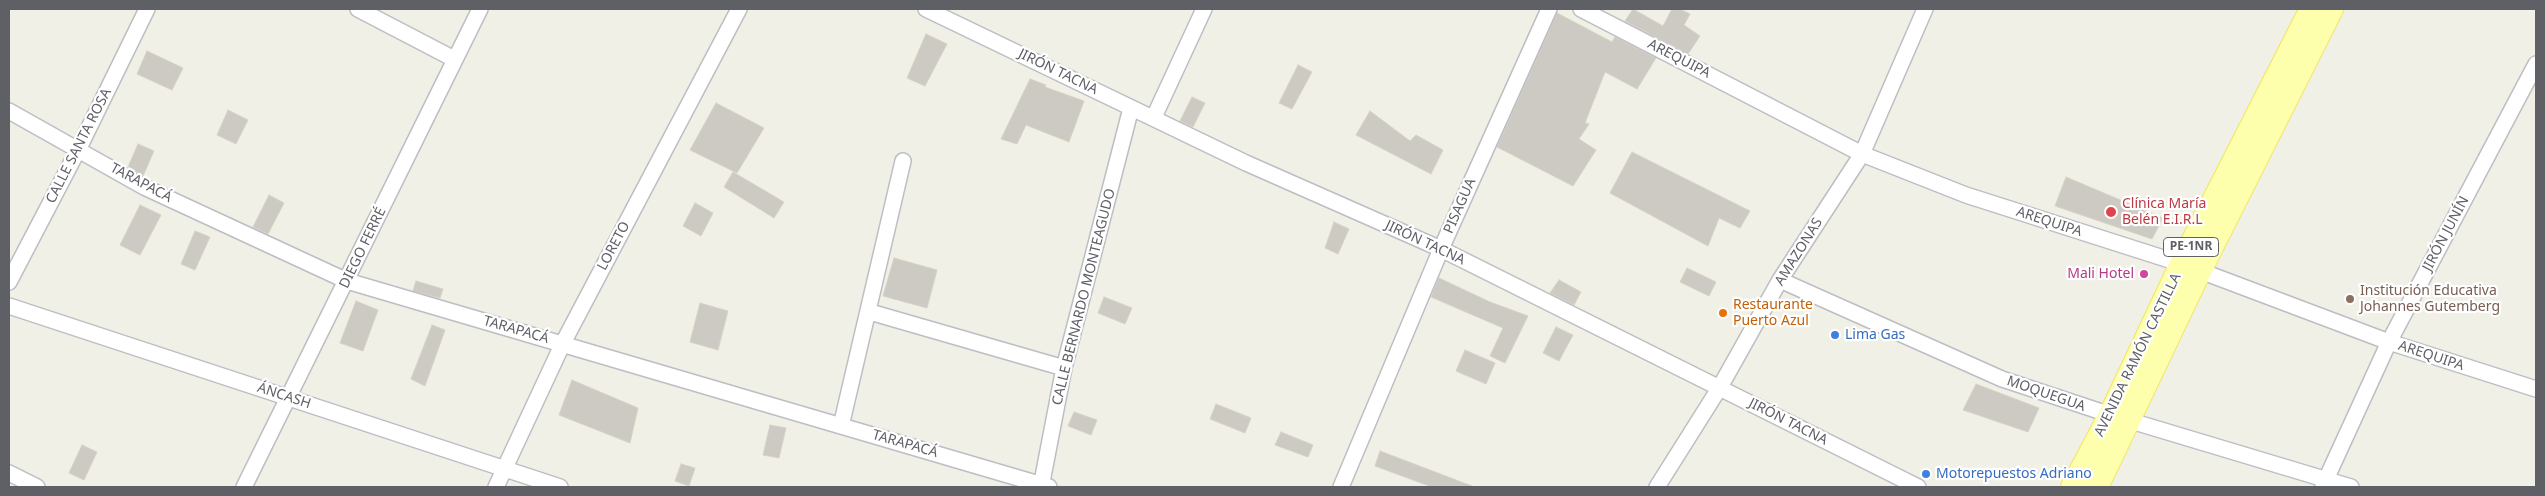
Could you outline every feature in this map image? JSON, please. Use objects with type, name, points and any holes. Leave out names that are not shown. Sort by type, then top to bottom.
[{"type":"main road","name":"AVENIDA RAMÓN CASTILLA","points":[[2096,487],[2120,418],[2312,9]]},
{"type":"main road","name":"AVENIDA RAMÓN CASTILLA","points":[[2190,268],[2331,9]]},
{"type":"main road","name":"AVENIDA RAMÓN CASTILLA","points":[[2073,487],[2120,418]]},
{"type":"street","name":"CALLE SANTA ROSA","points":[[9,282],[79,148],[147,9]]},
{"type":"street","points":[[358,9],[454,59]]},
{"type":"street","name":"DIEGO FERRÉ","points":[[244,487],[480,9]]},
{"type":"street","name":"LORETO","points":[[496,487],[563,343],[739,9]]},
{"type":"street","name":"JIRÓN TACNA","points":[[926,9],[1131,108],[1154,117],[1246,163],[1441,249],[1918,487]]},
{"type":"street","points":[[1154,117],[1204,9]]},
{"type":"street","name":"PISAGUA","points":[[1341,487],[1441,249],[1549,9]]},
{"type":"street","name":"AREQUIPA","points":[[1581,9],[1862,154],[1966,195],[2190,268],[2388,342],[2536,389]]},
{"type":"street","name":"AMAZONAS","points":[[1657,487],[1720,387],[1780,280],[1862,154],[1925,9]]},
{"type":"street","name":"JIRÓN JUNÍN","points":[[2324,483],[2388,342],[2536,64]]},
{"type":"street","name":"CALLE BERNARDO MONTEAGUDO","points":[[1044,486],[1064,368],[1131,108]]},
{"type":"street","name":"TARAPACÁ","points":[[9,111],[79,148],[144,187],[347,281],[1044,486]]},
{"type":"street","points":[[841,426],[870,312],[904,161]]},
{"type":"street","name":"MOQUEGUA","points":[[1780,280],[2002,379],[2324,483],[2351,487]]},
{"type":"street","name":"ÁNCASH","points":[[9,306],[560,487]]},
{"type":"street","points":[[870,312],[1064,368]]},
{"type":"street","points":[[9,473],[37,487]]},
{"type":"building","points":[[1633,9],[1663,26],[1672,9],[1680,9],[1690,14],[1684,25],[1700,36],[1688,54],[1625,21]]},
{"type":"building","points":[[1557,13],[1612,42],[1615,37],[1656,58],[1637,89],[1605,72],[1585,123],[1589,124],[1579,139],[1596,150],[1573,186],[1497,147]]},
{"type":"building","points":[[926,34],[947,44],[925,86],[907,78]]},
{"type":"building","points":[[147,51],[183,68],[172,90],[137,74]]},
{"type":"building","points":[[1298,65],[1312,72],[1292,109],[1279,103]]},
{"type":"building","points":[[1030,79],[1046,85],[1045,87],[1084,101],[1069,142],[1026,125],[1017,144],[1001,139]]},
{"type":"building","points":[[1192,97],[1205,103],[1193,127],[1180,121]]},
{"type":"building","points":[[716,103],[764,128],[737,173],[690,150]]},
{"type":"building","points":[[228,110],[248,120],[236,144],[217,135]]},
{"type":"building","points":[[1370,111],[1410,141],[1416,135],[1443,150],[1431,174],[1356,135]]},
{"type":"building","points":[[138,144],[154,151],[143,176],[128,167]]},
{"type":"building","points":[[1632,152],[1750,211],[1740,228],[1719,218],[1708,246],[1610,193]]},
{"type":"building","points":[[733,172],[784,202],[774,218],[724,187]]},
{"type":"building","name":"Clínica María Belén E.I.R.L","points":[[2066,177],[2163,218],[2152,239],[2055,206]]},
{"type":"building","points":[[269,195],[284,203],[268,234],[253,227]]},
{"type":"building","points":[[695,203],[713,213],[701,236],[683,226]]},
{"type":"building","points":[[140,205],[161,215],[140,255],[120,245]]},
{"type":"building","points":[[1334,222],[1349,229],[1338,254],[1325,248]]},
{"type":"building","points":[[195,231],[210,237],[195,270],[181,264]]},
{"type":"building","points":[[894,258],[937,270],[927,308],[883,296]]},
{"type":"building","points":[[1687,268],[1716,282],[1709,296],[1680,282]]},
{"type":"building","points":[[1439,278],[1490,302],[1528,316],[1505,363],[1490,356],[1503,328],[1431,297]]},
{"type":"building","points":[[1559,280],[1581,292],[1574,305],[1550,293]]},
{"type":"building","points":[[416,281],[443,289],[440,298],[413,291]]},
{"type":"building","points":[[1104,297],[1132,308],[1125,324],[1098,313]]},
{"type":"building","points":[[356,301],[378,310],[363,351],[340,343]]},
{"type":"building","points":[[700,303],[728,311],[718,350],[690,342]]},
{"type":"building","points":[[432,325],[445,330],[425,386],[411,379]]},
{"type":"building","points":[[1556,327],[1573,335],[1559,361],[1543,353]]},
{"type":"building","points":[[1465,350],[1495,363],[1486,384],[1456,371]]},
{"type":"building","points":[[572,380],[638,408],[630,443],[559,415]]},
{"type":"building","points":[[1976,384],[2039,408],[2028,432],[1963,410]]},
{"type":"building","points":[[1216,404],[1251,418],[1245,433],[1210,419]]},
{"type":"building","points":[[1074,412],[1097,420],[1091,435],[1068,426]]},
{"type":"building","points":[[770,425],[786,428],[779,458],[763,455]]},
{"type":"building","points":[[1281,432],[1313,445],[1308,457],[1275,445]]},
{"type":"building","points":[[82,445],[97,452],[84,480],[69,473]]},
{"type":"building","points":[[1380,451],[1472,486],[1432,487],[1375,466]]},
{"type":"building","points":[[681,464],[695,468],[689,486],[675,481]]},
{"type":"place","name":"Clínica María Belén E.I.R.L","points":[[2111,212]]},
{"type":"place","name":"Mali Hotel","points":[[2144,274]]},
{"type":"place","name":"Institución Educativa Johannes Gutemberg","points":[[2350,299]]},
{"type":"place","name":"Restaurante Puerto Azul","points":[[1723,313]]},
{"type":"place","name":"Lima Gas","points":[[1835,335]]},
{"type":"place","name":"Motorepuestos Adriano","points":[[1926,474]]}]
